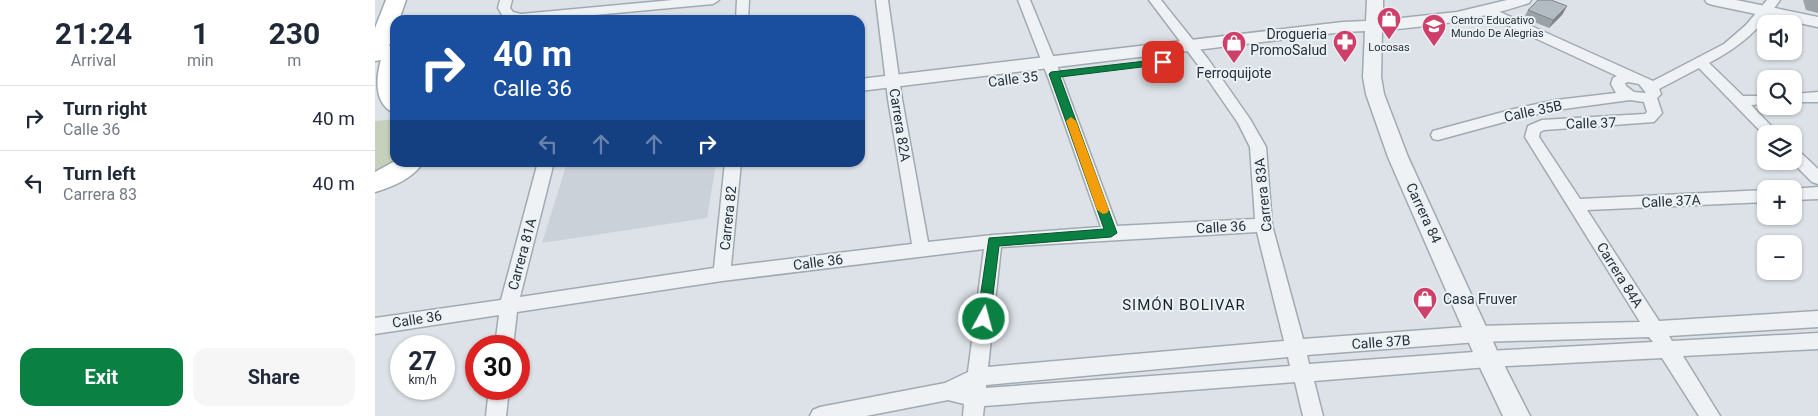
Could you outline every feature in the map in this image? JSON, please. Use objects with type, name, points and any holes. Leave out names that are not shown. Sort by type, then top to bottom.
[{"type":"main road","points":[[390,15],[396,0]]},
{"type":"main road","points":[[406,15],[411,0]]},
{"type":"main road","points":[[375,55],[390,16]]},
{"type":"main road","points":[[390,70],[384,92],[390,102]]},
{"type":"main road","points":[[375,112],[390,109]]},
{"type":"main road","points":[[375,184],[404,167]]},
{"type":"street","points":[[506,0],[504,8],[508,15]]},
{"type":"street","points":[[595,15],[713,0]]},
{"type":"street","points":[[742,15],[743,0]]},
{"type":"street","name":"Carrera 82A","points":[[882,0],[893,87],[921,250]]},
{"type":"street","points":[[1024,0],[1052,68],[1111,233]]},
{"type":"street","name":"Carrera 83A","points":[[1155,0],[1245,122],[1258,147],[1264,226],[1313,416]]},
{"type":"street","name":"Carrera 84","points":[[1375,0],[1372,77],[1375,94],[1398,157],[1488,359],[1517,416]]},
{"type":"street","name":"Calle 35","points":[[865,95],[893,87],[1194,51],[1337,38],[1373,26],[1413,23],[1485,10],[1523,0]]},
{"type":"street","points":[[1713,0],[1770,6],[1818,22]]},
{"type":"street","points":[[1485,10],[1630,77],[1639,79],[1651,92],[1729,47],[1751,28],[1770,6]]},
{"type":"street","points":[[1701,62],[1763,125]]},
{"type":"street","points":[[1630,77],[1622,78],[1618,81],[1617,85],[1630,96]]},
{"type":"street","name":"Calle 35","points":[[865,85],[893,87]]},
{"type":"street","name":"Calle 35B","points":[[1438,135],[1556,104],[1630,96],[1640,98],[1651,92]]},
{"type":"street","name":"Calle 37","points":[[1531,133],[1542,125],[1642,121],[1653,117],[1655,113],[1651,92]]},
{"type":"street","points":[[1802,98],[1818,97]]},
{"type":"street","points":[[1739,101],[1757,100]]},
{"type":"street","name":"Carrera 84A","points":[[1531,133],[1536,144],[1710,416]]},
{"type":"street","points":[[1802,163],[1818,178]]},
{"type":"street","name":"Carrera 81A","points":[[505,335],[509,304],[545,167]]},
{"type":"street","name":"Carrera 82","points":[[722,274],[733,167]]},
{"type":"street","points":[[1802,193],[1818,192]]},
{"type":"street","name":"Calle 37A","points":[[1575,205],[1757,196]]},
{"type":"street","name":"Calle 36","points":[[375,326],[509,304],[722,274],[921,250],[993,242],[1111,233],[1264,226]]},
{"type":"street","points":[[973,407],[993,242]]},
{"type":"street","name":"Calle 37B","points":[[820,416],[948,391],[977,377],[1295,348],[1478,334],[1654,329],[1818,319]]},
{"type":"street","name":"Calle 37B","points":[[948,391],[973,407],[1488,359],[1818,341]]},
{"type":"street","points":[[496,416],[498,400]]},
{"type":"shaded area","points":[[566,167],[715,167],[707,218],[542,243]]},
{"type":"green space","points":[[390,120],[390,164],[375,172],[375,121]]},
{"type":"building","points":[[1538,0],[1551,0],[1567,6],[1553,20],[1528,10]]},
{"type":"slow traffic","points":[[1071,121],[1103,210]]},
{"type":"place","name":"Locosas","points":[[1389,40]]},
{"type":"place","name":"Centro Educativo Mundo De Alegrias","points":[[1434,47]]},
{"type":"place","name":"Drogueria PromoSalud","points":[[1345,63]]},
{"type":"place","name":"Ferroquijote","points":[[1234,64]]},
{"type":"place","name":"Casa Fruver","points":[[1425,320]]},
{"type":"district","name":"SIMÓN BOLIVAR","points":[[1184,305]]},
{"type":"route","points":[[984,319],[993,242],[1111,233],[1054,74],[1163,62]]}]
